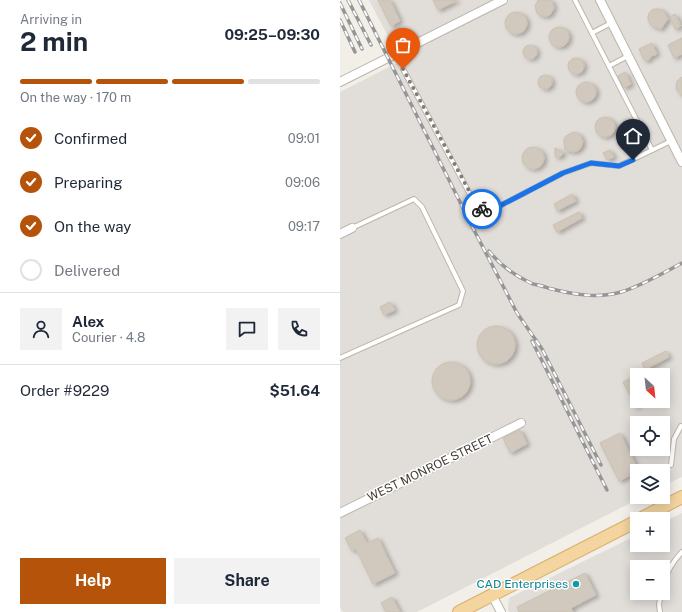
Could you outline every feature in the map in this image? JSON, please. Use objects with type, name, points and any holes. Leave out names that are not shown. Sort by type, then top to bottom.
[{"type":"main road","points":[[653,512],[682,497]]},
{"type":"main road","points":[[459,612],[630,525]]},
{"type":"street","points":[[340,82],[492,2],[503,0]]},
{"type":"street","points":[[600,0],[682,162]]},
{"type":"street","points":[[340,234],[352,228]]},
{"type":"street","name":"WEST MONROE STREET","points":[[340,513],[521,423]]},
{"type":"street","points":[[492,595],[501,612]]},
{"type":"lane","points":[[575,0],[652,150]]},
{"type":"lane","points":[[592,33],[612,23]]},
{"type":"lane","points":[[609,66],[628,56]]},
{"type":"lane","points":[[403,69],[474,200],[486,213],[563,173],[591,163],[619,166],[672,141]]},
{"type":"lane","points":[[340,357],[459,305],[463,291],[422,207],[414,199],[352,228]]},
{"type":"lane","points":[[671,465],[674,439],[681,426]]},
{"type":"lane","points":[[670,568],[682,552]]},
{"type":"lane","points":[[660,600],[660,612]]},
{"type":"shaded area","points":[[369,0],[682,0],[682,477],[670,483],[670,464],[630,464],[630,503],[417,612],[343,612],[340,607],[340,92],[401,61]]},
{"type":"shaded area","points":[[682,513],[682,612],[509,612],[509,598],[630,538],[630,552],[670,552],[670,519]]},
{"type":"building","points":[[378,0],[390,0],[400,21],[391,26]]},
{"type":"building","points":[[433,0],[458,0],[438,10]]},
{"type":"building","points":[[538,0],[552,1],[554,8],[550,15],[543,16],[537,13],[535,6]]},
{"type":"building","points":[[655,9],[662,10],[668,19],[661,29],[652,26],[648,20],[649,13]]},
{"type":"building","points":[[516,12],[524,15],[527,23],[524,31],[516,34],[508,31],[505,23],[508,15]]},
{"type":"building","points":[[675,14],[681,26],[675,29],[670,17]]},
{"type":"building","points":[[559,27],[566,30],[569,37],[566,44],[559,47],[552,44],[549,37],[552,30]]},
{"type":"building","points":[[682,38],[682,54],[674,58],[668,45]]},
{"type":"building","points":[[652,43],[657,54],[650,57],[650,59],[646,61],[644,60],[639,49]]},
{"type":"building","points":[[530,45],[535,47],[537,52],[535,57],[530,59],[525,57],[523,52],[525,47]]},
{"type":"building","points":[[576,58],[582,60],[584,66],[582,72],[576,74],[570,72],[568,66],[570,60]]},
{"type":"building","points":[[625,72],[631,84],[624,88],[618,76]]},
{"type":"building","points":[[545,75],[550,77],[552,82],[550,87],[545,89],[540,87],[538,82],[540,77]]},
{"type":"building","points":[[682,77],[682,96],[676,89],[676,86],[677,81]]},
{"type":"building","points":[[586,82],[593,85],[596,92],[593,99],[586,102],[579,99],[576,92],[579,85]]},
{"type":"building","points":[[605,117],[612,120],[615,127],[612,134],[605,137],[598,134],[595,127],[598,120]]},
{"type":"building","points":[[573,132],[580,135],[583,142],[580,149],[574,152],[565,150],[564,142],[566,136]]},
{"type":"building","points":[[533,147],[541,150],[544,158],[541,166],[533,169],[525,166],[522,158],[525,150]]},
{"type":"building","points":[[555,148],[564,153],[560,157],[555,157]]},
{"type":"building","points":[[610,150],[614,157],[607,160],[603,153]]},
{"type":"building","points":[[572,194],[576,201],[557,211],[554,204]]},
{"type":"building","points":[[579,212],[582,218],[557,232],[553,225]]},
{"type":"building","points":[[390,302],[395,310],[384,315],[380,307]]},
{"type":"building","points":[[496,326],[506,329],[512,335],[515,345],[512,355],[506,361],[496,364],[486,361],[480,355],[477,345],[480,335],[486,329]]},
{"type":"building","points":[[666,351],[669,357],[649,368],[644,368],[642,363]]},
{"type":"building","points":[[447,362],[455,362],[462,365],[467,370],[470,381],[467,392],[462,397],[455,400],[447,400],[440,397],[435,392],[432,385],[432,377],[435,370],[440,365]]},
{"type":"building","points":[[630,378],[630,395],[623,382]]},
{"type":"building","points":[[520,430],[527,444],[510,453],[503,438]]},
{"type":"building","points":[[620,433],[630,456],[632,456],[636,464],[630,464],[630,476],[619,481],[600,443]]},
{"type":"building","points":[[360,530],[367,543],[378,538],[395,573],[373,584],[356,549],[352,551],[345,538]]},
{"type":"building","name":"CAD Enterprises","points":[[585,573],[596,595],[571,608],[573,612],[519,612],[517,607]]},
{"type":"building","points":[[392,597],[400,612],[386,612],[381,603]]},
{"type":"railway","points":[[348,0],[371,45]]},
{"type":"railway","points":[[359,0],[517,313],[542,349],[601,465]]},
{"type":"railway","points":[[340,3],[362,49]]},
{"type":"railway","points":[[340,20],[355,52]]},
{"type":"railway","points":[[489,251],[509,270],[533,284],[584,295],[603,295],[621,292],[644,283],[682,263]]},
{"type":"railway","points":[[532,341],[607,490]]},
{"type":"way so far","points":[[403,69],[474,200],[482,209]]},
{"type":"place","name":"CAD Enterprises","points":[[576,584]]},
{"type":"route","points":[[482,209],[486,213],[563,173],[591,163],[619,166],[633,160]]}]
